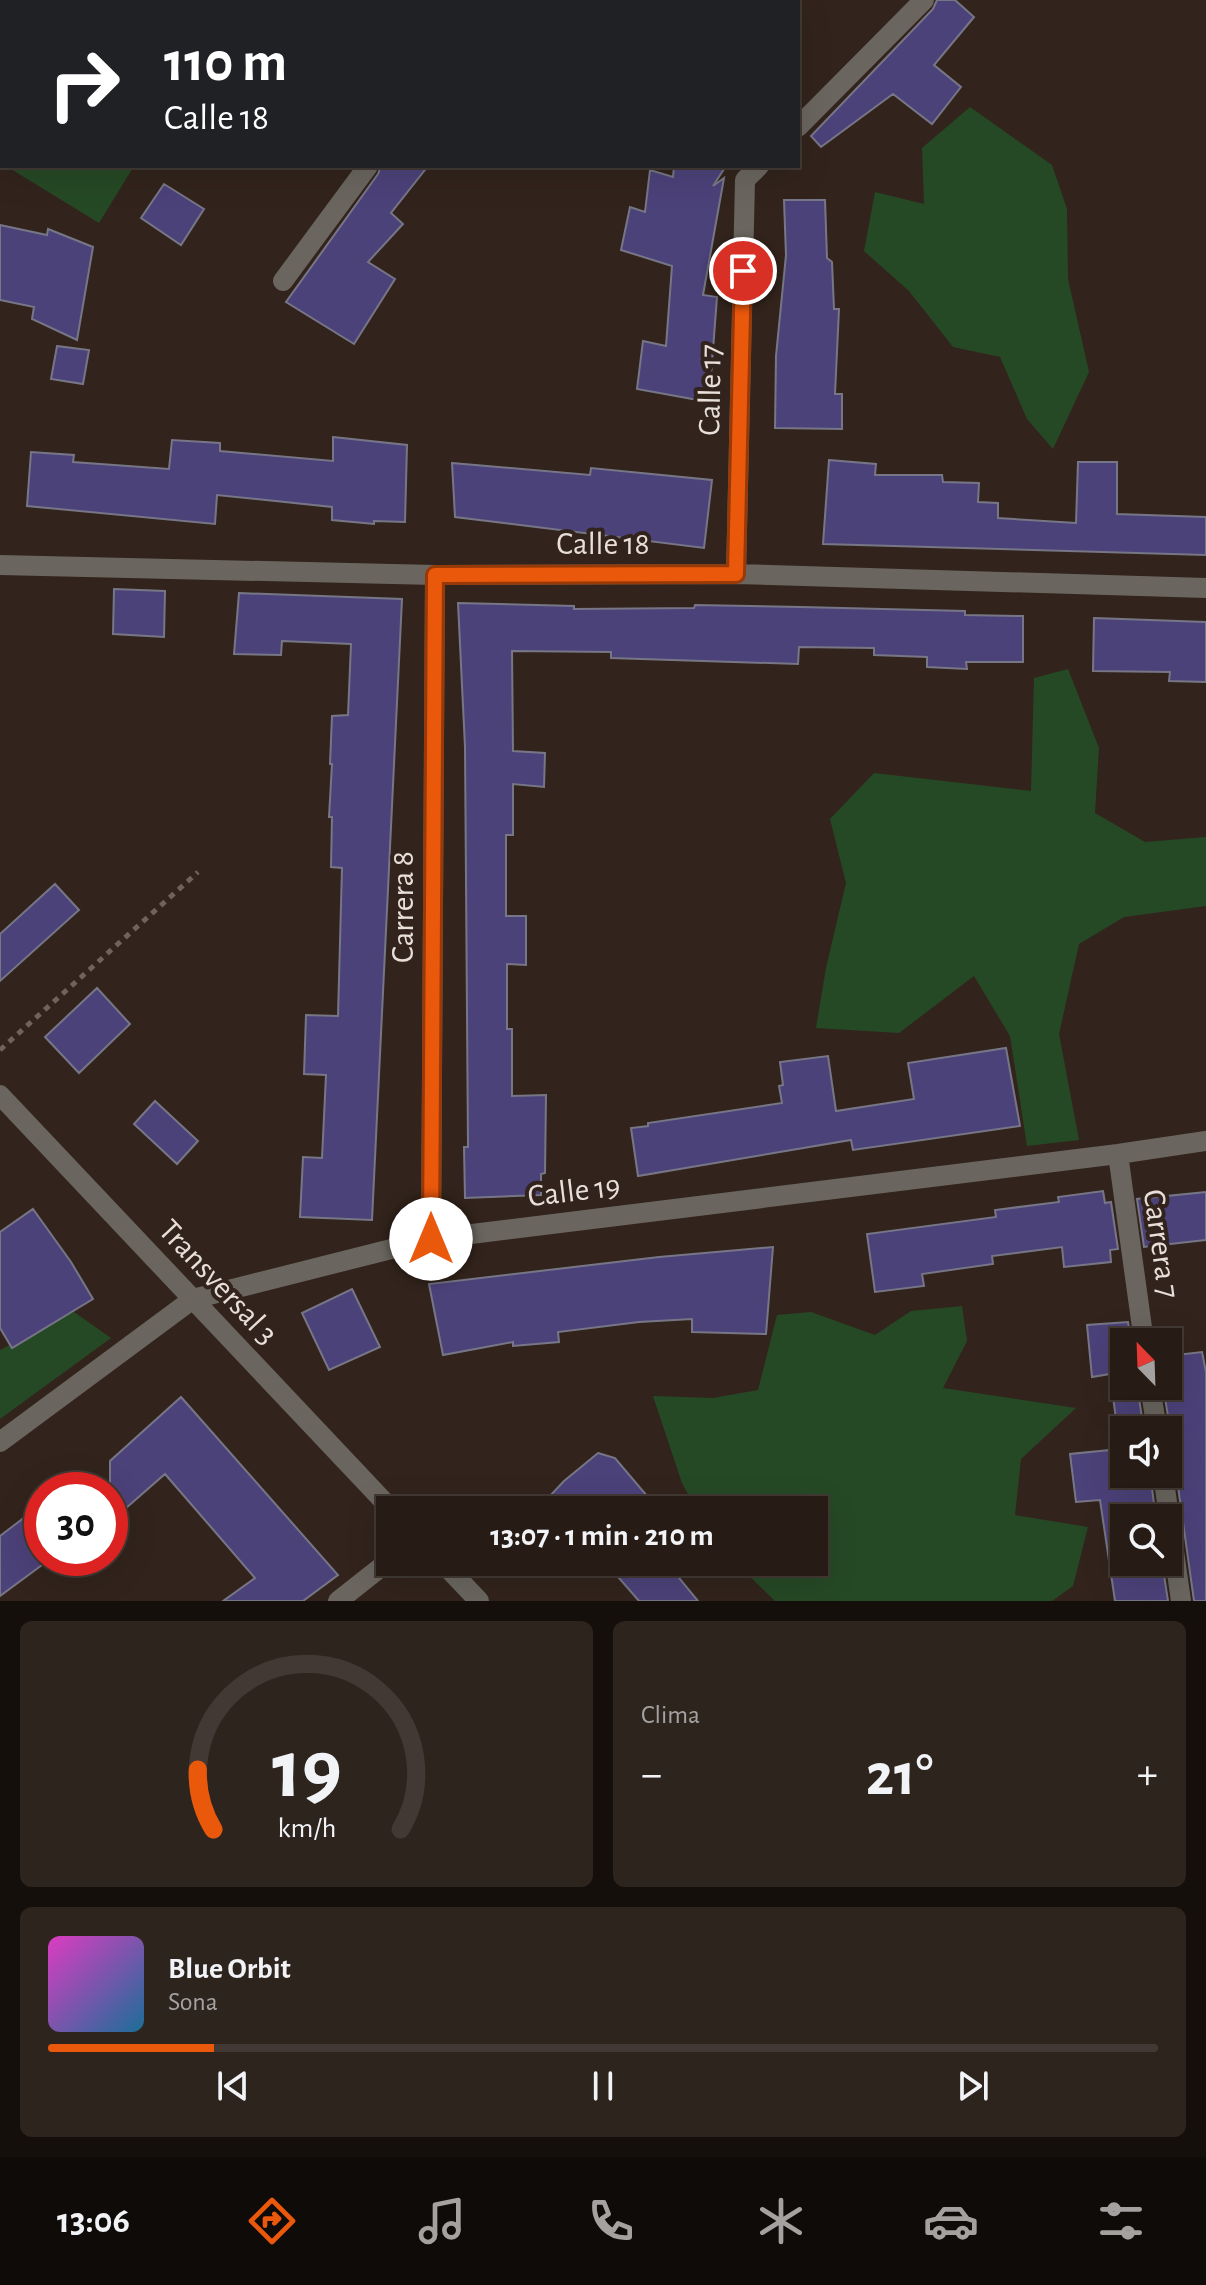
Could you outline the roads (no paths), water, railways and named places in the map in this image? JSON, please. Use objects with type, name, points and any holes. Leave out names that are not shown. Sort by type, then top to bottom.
[{"type":"street","points":[[800,125],[924,0]]},
{"type":"street","points":[[283,281],[367,168]]},
{"type":"street","name":"Calle 17","points":[[736,574],[745,180],[757,168]]},
{"type":"street","name":"Calle 18","points":[[0,565],[435,575],[736,574],[1206,588]]},
{"type":"street","name":"Carrera 8","points":[[431,1239],[435,575]]},
{"type":"street","name":"Transversal 3","points":[[0,1095],[379,1496]]},
{"type":"street","name":"Calle 19","points":[[0,1442],[193,1299],[431,1239],[1206,1141]]},
{"type":"street","name":"Carrera 7","points":[[1118,1154],[1142,1328]]},
{"type":"street","points":[[1165,1488],[1181,1601]]},
{"type":"street","points":[[338,1601],[376,1571]]},
{"type":"street","points":[[455,1576],[479,1601]]}]
